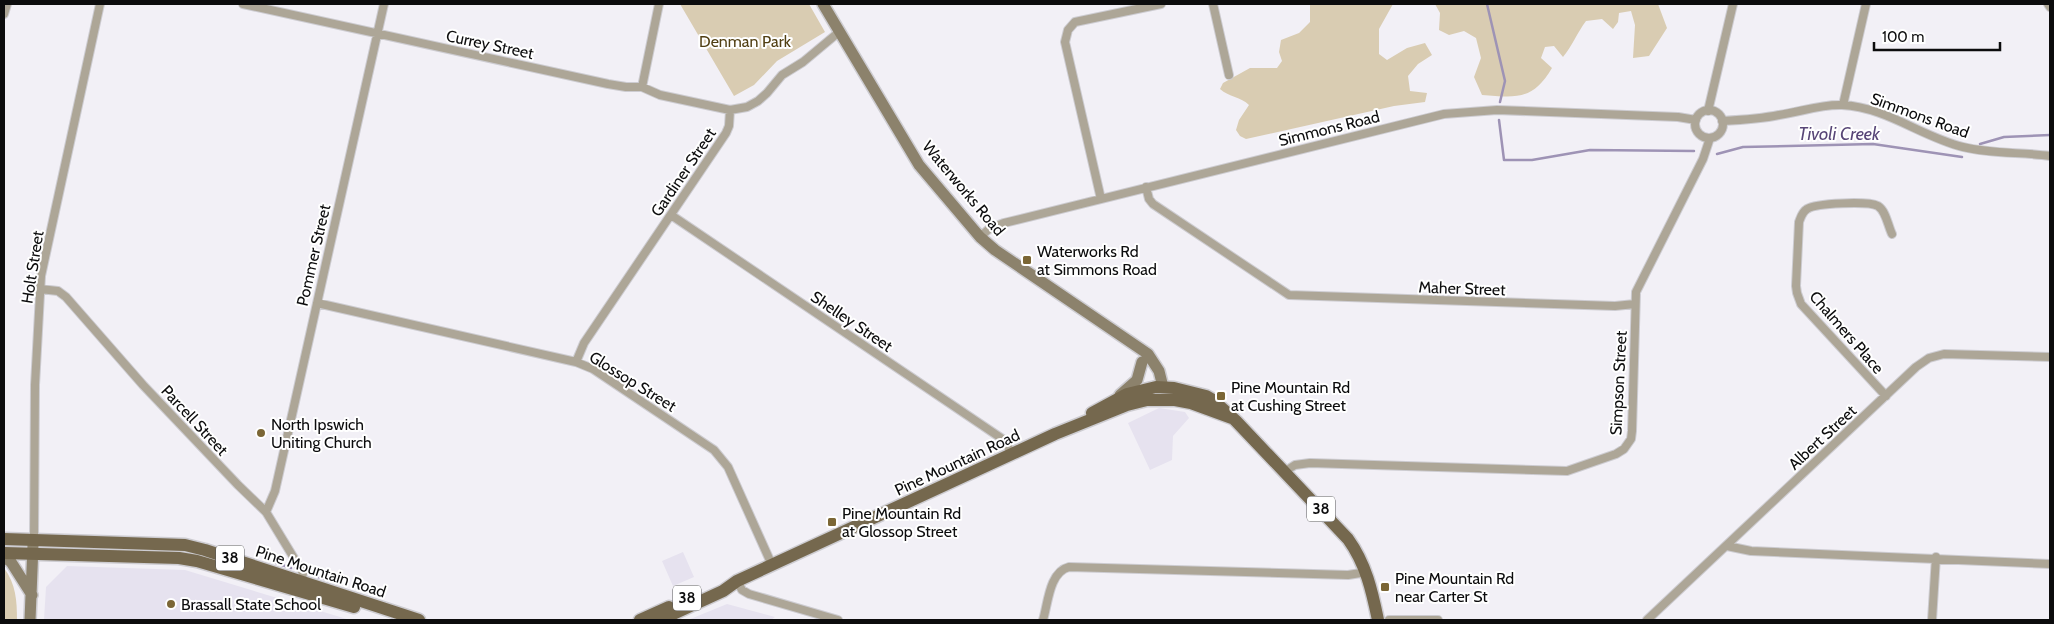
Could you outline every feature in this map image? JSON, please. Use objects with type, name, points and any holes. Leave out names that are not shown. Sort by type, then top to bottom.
[{"type":"main road","name":"Waterworks Road","points":[[823,4],[920,165],[980,237],[995,250],[1152,358],[1160,375],[1158,393]]},
{"type":"main road","name":"Waterworks Road","points":[[1132,344],[1158,393]]},
{"type":"main road","points":[[1115,400],[1137,380],[1142,362]]},
{"type":"main road","name":"Pine Mountain Road","points":[[1055,434],[1133,392],[1158,393],[1232,418],[1342,531],[1356,550],[1366,572],[1378,620]]},
{"type":"main road","name":"Pine Mountain Road","points":[[660,620],[722,591],[737,581],[1055,434],[1158,393]]},
{"type":"main road","name":"Pine Mountain Road","points":[[4,539],[185,545],[397,620]]},
{"type":"main road","points":[[30,620],[34,540]]},
{"type":"main road","name":"Pine Mountain Road","points":[[4,555],[33,553],[179,558],[301,586],[419,620]]},
{"type":"main road","points":[[4,555],[11,562],[32,595]]},
{"type":"main road","name":"Pine Mountain Road","points":[[640,620],[715,585],[737,581]]},
{"type":"street","points":[[4,14],[7,4]]},
{"type":"street","name":"Holt Street","points":[[34,540],[35,384],[43,264],[100,4]]},
{"type":"street","name":"Currey Street","points":[[243,4],[608,84],[642,87],[660,95],[730,110]]},
{"type":"street","name":"Pommer Street","points":[[266,512],[275,491],[384,4]]},
{"type":"street","points":[[642,87],[659,4]]},
{"type":"street","points":[[1101,199],[1065,42],[1068,30],[1075,22],[1161,4]]},
{"type":"street","points":[[1213,4],[1229,75]]},
{"type":"street","points":[[1708,111],[1734,4]]},
{"type":"street","points":[[1843,105],[1866,4]]},
{"type":"street","points":[[730,110],[747,107],[758,101],[768,93],[782,75],[803,62],[839,32]]},
{"type":"street","name":"Simmons Road","points":[[1722,121],[1777,116],[1822,106],[1843,105],[1880,112],[1941,140],[1964,147],[2050,156]]},
{"type":"street","name":"Gardiner Street","points":[[576,362],[584,343],[726,133],[729,126],[730,110]]},
{"type":"street","name":"Simmons Road","points":[[980,237],[989,229],[998,225],[1416,121],[1468,111],[1497,110],[1678,117],[1696,120]]},
{"type":"street","points":[[1708,111],[1717,114],[1722,121],[1721,130],[1710,138],[1701,136],[1696,129],[1696,120],[1701,113],[1708,111]]},
{"type":"street","name":"Simpson Street","points":[[1284,472],[1295,465],[1310,463],[1567,471],[1616,454],[1628,444],[1632,431],[1636,292],[1703,159],[1710,138]]},
{"type":"street","name":"Maher Street","points":[[1146,187],[1149,199],[1153,204],[1289,295],[1615,306],[1635,304]]},
{"type":"street","name":"Chalmers Place","points":[[1886,396],[1802,304],[1796,286],[1799,222],[1807,209],[1821,205],[1867,204],[1877,206],[1884,214],[1892,234]]},
{"type":"street","name":"Shelley Street","points":[[671,215],[1004,440],[1012,454]]},
{"type":"street","name":"Parcell Street","points":[[40,289],[58,292],[66,297],[150,392],[266,512],[303,573],[301,586]]},
{"type":"street","name":"Glossop Street","points":[[317,303],[576,362],[593,369],[714,450],[728,467],[772,565]]},
{"type":"street","name":"Albert Street","points":[[1647,620],[1916,367],[1929,358],[1944,354],[2050,357]]},
{"type":"street","points":[[1727,546],[1751,551],[1936,557],[2050,564]]},
{"type":"street","points":[[1932,620],[1936,557]]},
{"type":"street","points":[[1044,620],[1055,578],[1062,569],[1071,567],[1346,575],[1366,572]]},
{"type":"street","points":[[737,581],[742,590],[749,594],[838,620]]},
{"type":"street","points":[[1388,620],[1438,620]]},
{"type":"shaded area","points":[[1159,408],[1185,412],[1189,418],[1173,436],[1172,460],[1150,470],[1128,423]]},
{"type":"shaded area","points":[[683,552],[694,577],[673,586],[662,561]]},
{"type":"shaded area","name":"Brassall State School","points":[[67,566],[185,570],[350,620],[44,620],[46,587]]},
{"type":"shaded area","points":[[727,604],[775,617],[771,620],[688,620]]},
{"type":"green space","name":"Denman Park","points":[[680,4],[809,4],[825,32],[777,61],[754,85],[734,96]]},
{"type":"green space","points":[[1310,4],[1393,4],[1379,29],[1379,54],[1387,60],[1407,48],[1425,43],[1432,55],[1418,64],[1408,76],[1410,91],[1427,93],[1425,102],[1394,106],[1246,139],[1240,136],[1236,130],[1239,120],[1249,105],[1220,89],[1223,83],[1250,68],[1277,68],[1282,61],[1279,52],[1281,40],[1299,33],[1310,22]]},
{"type":"green space","points":[[1435,4],[1658,4],[1667,28],[1649,56],[1633,58],[1635,25],[1631,11],[1619,13],[1618,22],[1613,29],[1602,19],[1586,21],[1563,57],[1554,46],[1545,47],[1541,58],[1552,68],[1538,86],[1531,91],[1523,95],[1505,97],[1482,95],[1474,77],[1481,58],[1476,38],[1464,31],[1449,35],[1439,30],[1440,13]]},
{"type":"green space","points":[[4,568],[11,580],[15,593],[17,620],[4,620]]},
{"type":"waterway","name":"Tivoli Creek","points":[[1487,4],[1505,81],[1500,102]]},
{"type":"waterway","name":"Tivoli Creek","points":[[1499,120],[1504,160],[1532,160],[1590,150],[1694,151]]},
{"type":"waterway","name":"Tivoli Creek","points":[[1980,144],[2004,137],[2050,135]]},
{"type":"waterway","name":"Tivoli Creek","points":[[1717,154],[1743,147],[1873,144],[1962,157]]},
{"type":"waterway","points":[[273,562],[291,568]]},
{"type":"waterway","points":[[318,577],[340,584]]},
{"type":"place","name":"Waterworks Rd at Simmons Road","points":[[1027,260]]},
{"type":"place","name":"Pine Mountain Rd at Cushing Street","points":[[1221,396]]},
{"type":"place","name":"North Ipswich Uniting Church","points":[[261,433]]},
{"type":"place","name":"Pine Mountain Rd at Glossop Street","points":[[832,522]]},
{"type":"place","name":"Pine Mountain Rd near Carter St","points":[[1385,587]]},
{"type":"place","name":"Brassall State School","points":[[171,604]]}]
